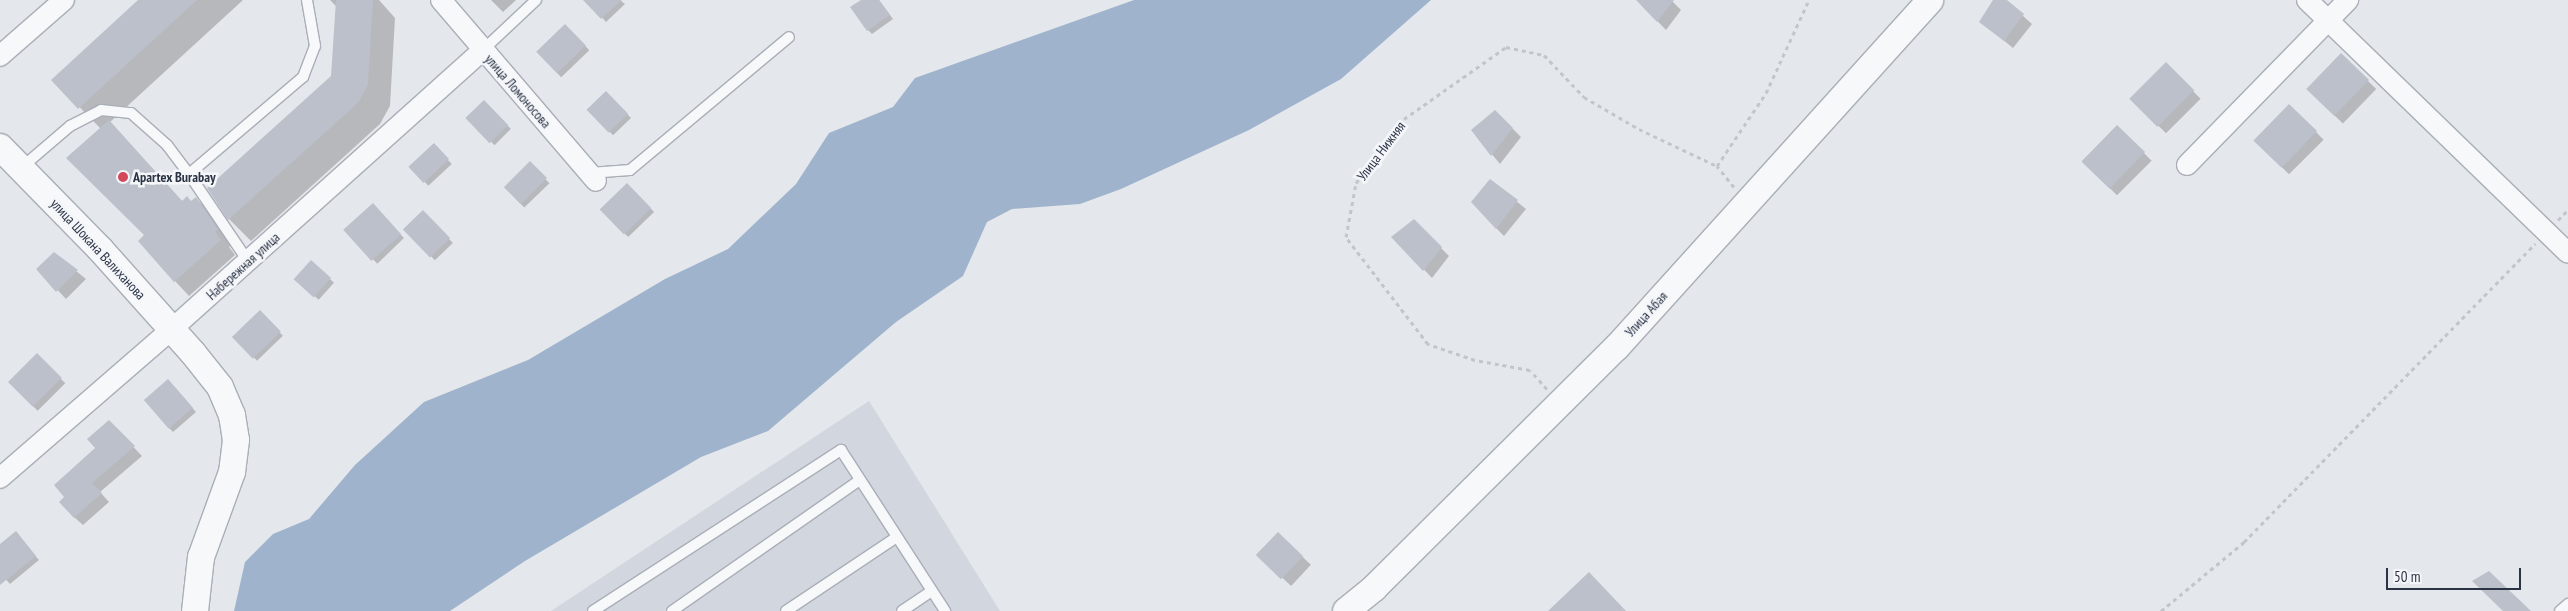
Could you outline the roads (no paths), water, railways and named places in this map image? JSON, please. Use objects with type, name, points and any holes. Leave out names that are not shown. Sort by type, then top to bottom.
[{"type":"street","points":[[0,56],[64,0]]},
{"type":"street","name":"улица Ломоносова","points":[[440,0],[592,177]]},
{"type":"street","name":"Улица Абая","points":[[1346,611],[1374,588],[1617,347],[1930,0]]},
{"type":"street","points":[[2307,0],[2548,231],[2568,253]]},
{"type":"street","points":[[2187,165],[2348,0]]},
{"type":"street","name":"Набережная улица","points":[[0,478],[172,329],[483,50]]},
{"type":"street","name":"улица Шокана Валиханова","points":[[0,147],[100,249],[193,353],[220,387],[232,415],[236,440],[232,472],[201,557],[195,611]]},
{"type":"lane","points":[[189,174],[302,77],[315,46],[307,0]]},
{"type":"lane","points":[[483,50],[536,0]]},
{"type":"lane","points":[[592,177],[630,170],[789,37]]},
{"type":"lane","points":[[21,168],[70,126],[101,110],[131,113],[167,145],[248,261]]},
{"type":"lane","points":[[593,611],[841,450],[945,611]]},
{"type":"lane","points":[[672,611],[860,480]]},
{"type":"lane","points":[[786,611],[897,537]]},
{"type":"lane","points":[[902,611],[932,591]]},
{"type":"lane","points":[[2560,611],[2568,604]]},
{"type":"water","points":[[1134,0],[1431,0],[1341,79],[1249,130],[1121,189],[1080,204],[1012,209],[987,222],[963,276],[896,322],[768,431],[701,457],[525,561],[450,611],[234,611],[245,562],[273,534],[309,519],[355,465],[424,402],[528,360],[665,279],[728,249],[796,184],[829,133],[893,107],[915,78]]},
{"type":"place","name":"Apartex Burabay","points":[[123,177]]}]
